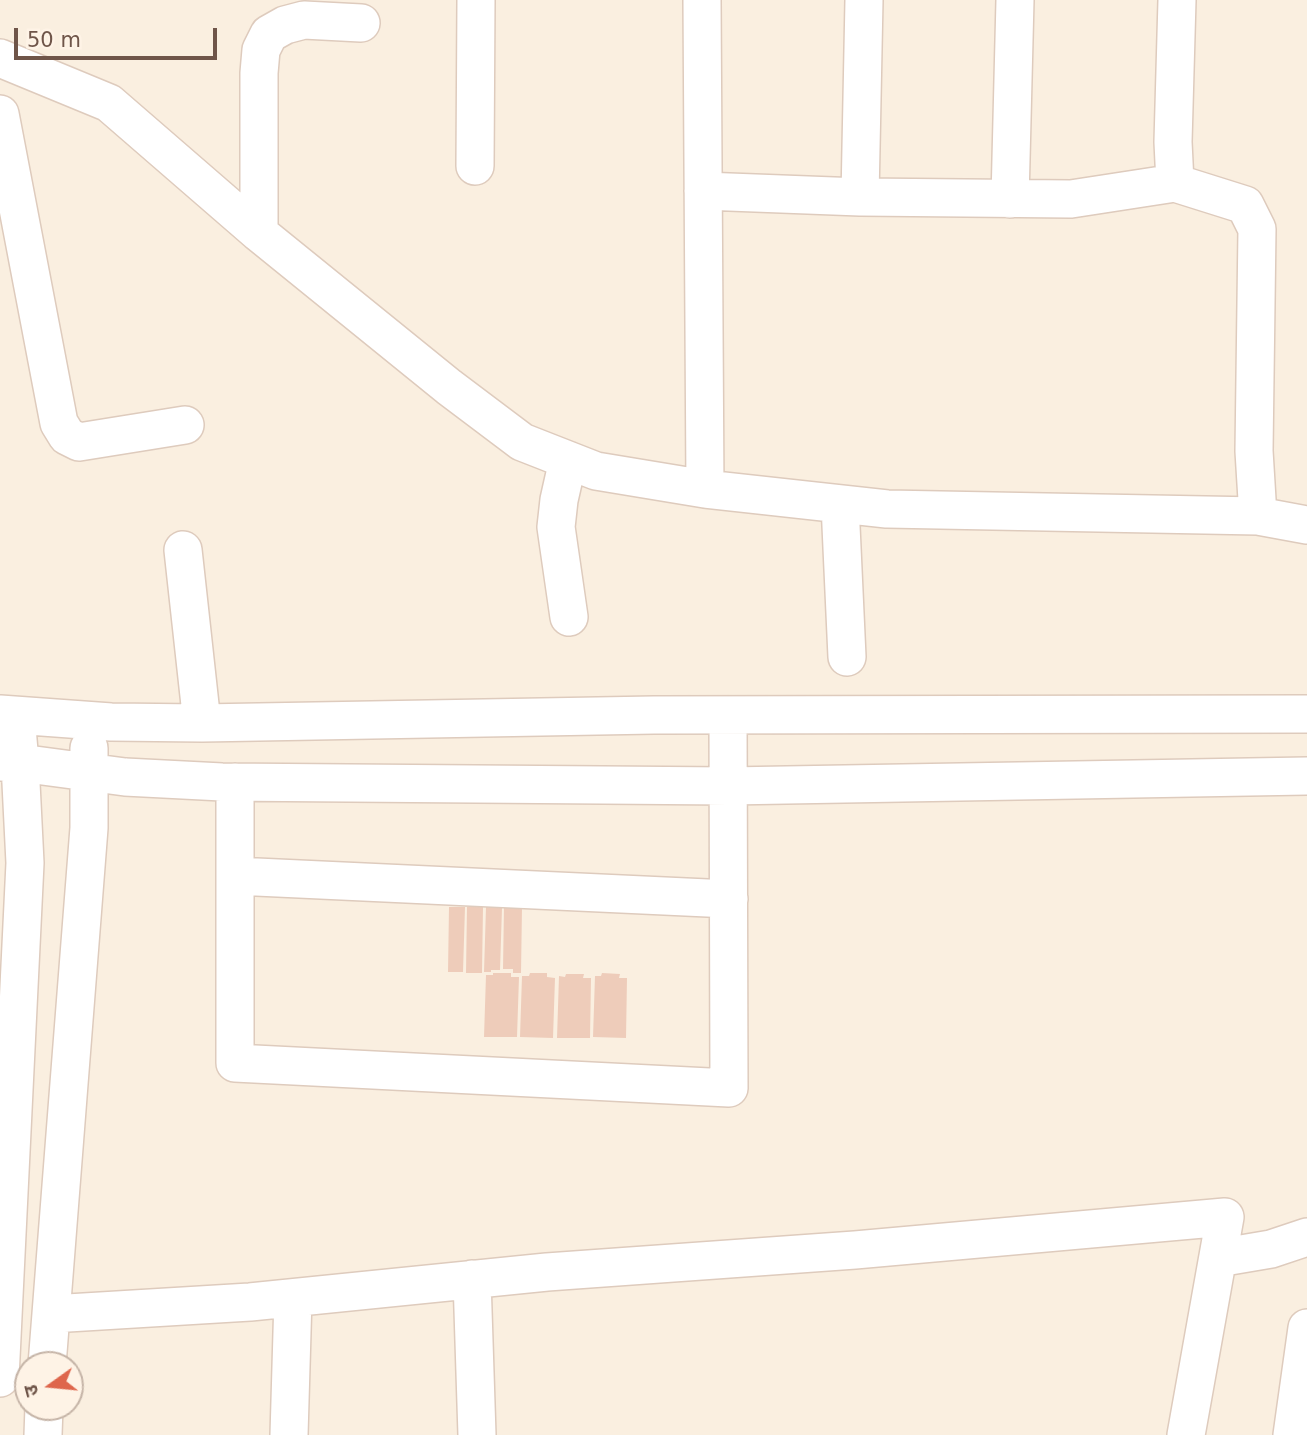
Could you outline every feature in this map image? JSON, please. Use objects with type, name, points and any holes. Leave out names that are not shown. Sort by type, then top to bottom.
[{"type":"street","points":[[475,166],[476,0]]},
{"type":"street","points":[[702,0],[705,489]]},
{"type":"street","points":[[860,197],[863,0]]},
{"type":"street","points":[[1010,199],[1015,0]]},
{"type":"street","points":[[1175,183],[1173,142],[1177,0]]},
{"type":"street","points":[[259,233],[261,50],[269,34],[285,25],[304,20],[360,23]]},
{"type":"street","points":[[0,58],[109,103],[259,233],[449,387],[522,442],[596,471],[705,489],[887,509],[1258,516],[1307,525]]},
{"type":"street","points":[[0,114],[60,423],[67,436],[79,442],[185,425]]},
{"type":"street","points":[[703,191],[860,197],[1071,199],[1175,183],[1245,205],[1257,229],[1254,452],[1258,516]]},
{"type":"street","points":[[568,460],[556,527],[569,617]]},
{"type":"street","points":[[840,504],[847,657]]},
{"type":"street","points":[[183,550],[202,723]]},
{"type":"street","points":[[0,1378],[25,863],[10,763],[8,715],[202,723],[728,715],[1307,713]]},
{"type":"street","points":[[235,782],[235,1063],[729,1088],[728,715]]},
{"type":"street","points":[[48,1351],[89,828],[89,719]]},
{"type":"street","points":[[10,763],[125,777],[235,782],[729,786],[1307,776]]},
{"type":"street","points":[[235,876],[729,899]]},
{"type":"street","points":[[51,1314],[293,1297],[547,1272],[855,1250],[1225,1217],[1186,1435]]},
{"type":"street","points":[[1218,1258],[1271,1249],[1307,1237]]},
{"type":"street","points":[[472,1279],[477,1435]]},
{"type":"street","points":[[289,1435],[293,1297]]},
{"type":"street","points":[[1292,1435],[1307,1328]]},
{"type":"building","points":[[504,906],[522,907],[521,973],[513,973],[513,969],[503,969]]},
{"type":"building","points":[[449,907],[465,907],[463,972],[448,972]]},
{"type":"building","points":[[467,907],[483,907],[482,973],[466,973]]},
{"type":"building","points":[[486,907],[502,908],[500,970],[491,972],[484,972]]},
{"type":"building","points":[[511,973],[511,977],[519,977],[517,1037],[484,1037],[486,975]]},
{"type":"building","points":[[530,973],[547,973],[547,977],[555,978],[553,1038],[520,1037],[522,976],[529,976]]},
{"type":"building","points":[[602,973],[620,974],[619,978],[627,978],[626,1038],[593,1037],[595,976],[601,976]]},
{"type":"building","points":[[566,974],[584,974],[583,978],[591,978],[590,1038],[557,1038],[559,976],[565,977]]}]
